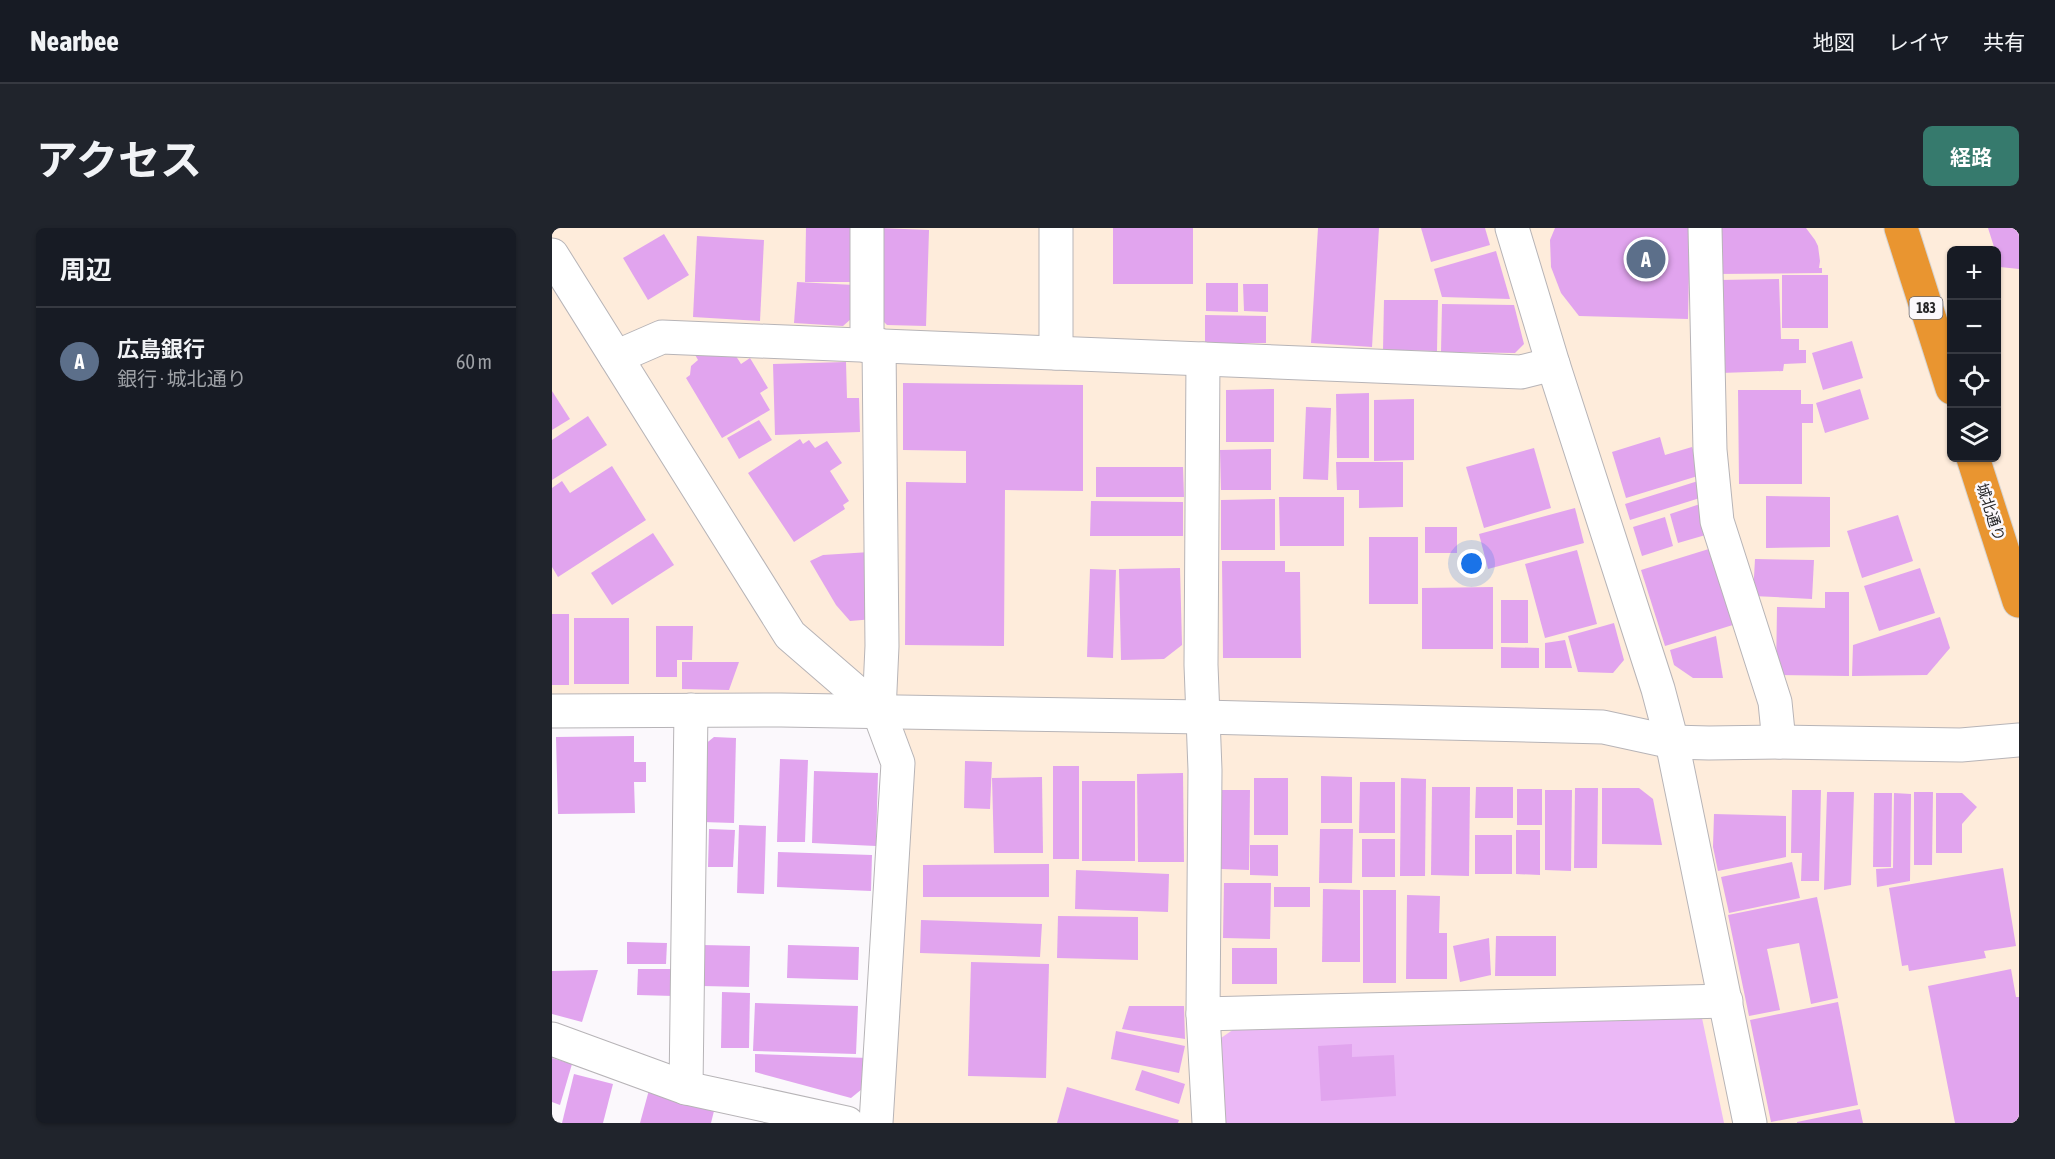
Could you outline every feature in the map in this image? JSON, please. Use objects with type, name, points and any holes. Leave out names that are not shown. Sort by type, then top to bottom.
[{"type":"highway","name":"183","points":[[1901,228],[1947,372]]},
{"type":"highway","name":"城北通り","points":[[1975,462],[2019,601]]},
{"type":"street","points":[[867,228],[873,345],[882,646],[879,712],[898,763],[876,1123]]},
{"type":"street","points":[[1056,228],[1056,353]]},
{"type":"street","points":[[1512,228],[1553,364],[1658,689],[1672,742],[1750,1123]]},
{"type":"street","points":[[1705,228],[1710,450],[1717,521],[1775,702],[1779,742]]},
{"type":"street","points":[[552,255],[790,635],[879,712]]},
{"type":"street","points":[[616,357],[662,337],[1521,372],[1553,364]]},
{"type":"street","points":[[1203,359],[1201,665],[1205,770],[1203,1014],[1209,1123]]},
{"type":"street","points":[[687,1088],[691,710]]},
{"type":"street","points":[[552,711],[879,712],[1603,727],[1672,742],[1961,745],[2019,740]]},
{"type":"street","points":[[1203,1014],[1726,1001]]},
{"type":"street","points":[[552,1039],[687,1088],[847,1123]]},
{"type":"shaded area","points":[[552,228],[2019,228],[2019,1123],[890,1123],[895,703],[552,705]]},
{"type":"shaded area","points":[[1702,1018],[1724,1123],[1220,1123],[1221,1038],[1240,1025]]},
{"type":"building","points":[[806,228],[855,228],[855,282],[805,282]]},
{"type":"building","points":[[879,228],[929,230],[926,326],[887,325],[876,314]]},
{"type":"building","points":[[1113,228],[1193,228],[1193,284],[1113,284]]},
{"type":"building","points":[[1318,228],[1379,228],[1372,347],[1311,343]]},
{"type":"building","points":[[1421,228],[1485,228],[1490,245],[1431,262]]},
{"type":"building","points":[[1555,228],[1690,228],[1688,319],[1579,316],[1561,293],[1551,267],[1550,240]]},
{"type":"building","points":[[1715,228],[1806,228],[1818,246],[1819,268],[1822,268],[1822,273],[1715,274]]},
{"type":"building","points":[[1988,228],[2019,228],[2019,269],[2001,267],[2001,246],[1994,246]]},
{"type":"building","points":[[664,234],[689,275],[648,300],[623,258]]},
{"type":"building","points":[[697,236],[764,240],[760,321],[693,317]]},
{"type":"building","points":[[1496,251],[1510,299],[1442,297],[1434,269]]},
{"type":"building","points":[[1782,275],[1828,275],[1828,328],[1782,328]]},
{"type":"building","points":[[1779,279],[1781,339],[1799,339],[1799,350],[1806,350],[1806,363],[1784,364],[1783,371],[1720,373],[1718,280]]},
{"type":"building","points":[[797,282],[854,285],[852,318],[843,326],[794,323]]},
{"type":"building","points":[[1206,283],[1238,283],[1238,312],[1206,311]]},
{"type":"building","points":[[1243,284],[1268,284],[1268,312],[1244,311]]},
{"type":"building","points":[[1384,300],[1438,300],[1437,351],[1383,350]]},
{"type":"building","points":[[1442,304],[1514,305],[1524,344],[1515,353],[1441,352]]},
{"type":"building","points":[[1205,315],[1266,316],[1266,343],[1205,343]]},
{"type":"building","points":[[1852,341],[1863,378],[1823,390],[1812,353]]},
{"type":"building","points":[[693,351],[734,353],[741,364],[750,358],[768,388],[760,393],[770,410],[722,438],[686,378],[690,375],[691,366],[698,360]]},
{"type":"building","points":[[846,362],[847,398],[859,398],[860,432],[775,435],[773,364]]},
{"type":"building","points":[[903,383],[1083,385],[1083,491],[1005,490],[1004,646],[905,645],[906,482],[966,483],[966,451],[903,450]]},
{"type":"building","points":[[1274,389],[1274,442],[1226,442],[1226,390]]},
{"type":"building","points":[[1860,389],[1869,419],[1825,433],[1816,403]]},
{"type":"building","points":[[1738,390],[1801,390],[1801,404],[1813,404],[1813,423],[1802,423],[1802,484],[1739,484]]},
{"type":"building","points":[[552,391],[570,419],[552,430]]},
{"type":"building","points":[[1369,393],[1369,458],[1337,458],[1336,394]]},
{"type":"building","points":[[1414,399],[1414,460],[1374,461],[1374,400]]},
{"type":"building","points":[[1306,407],[1331,408],[1328,480],[1303,479]]},
{"type":"building","points":[[588,416],[607,445],[552,480],[552,440]]},
{"type":"building","points":[[759,420],[772,440],[739,459],[727,438]]},
{"type":"building","points":[[1660,437],[1665,455],[1692,447],[1701,475],[1626,498],[1612,452]]},
{"type":"building","points":[[800,439],[803,444],[809,440],[815,448],[827,441],[842,463],[830,471],[849,501],[843,505],[845,509],[794,542],[748,473]]},
{"type":"building","points":[[1534,448],[1551,508],[1484,528],[1466,467]]},
{"type":"building","points":[[1271,449],[1271,490],[1221,490],[1220,450]]},
{"type":"building","points":[[1336,462],[1403,462],[1403,507],[1359,508],[1359,490],[1337,490]]},
{"type":"building","points":[[612,466],[646,520],[558,577],[552,567],[552,488],[562,481],[570,493]]},
{"type":"building","points":[[1096,467],[1183,467],[1184,497],[1096,497]]},
{"type":"building","points":[[1698,481],[1703,497],[1630,520],[1625,504]]},
{"type":"building","points":[[1766,496],[1830,497],[1830,547],[1766,548]]},
{"type":"building","points":[[1279,497],[1344,497],[1344,546],[1280,546]]},
{"type":"building","points":[[1275,499],[1275,550],[1221,550],[1221,500]]},
{"type":"building","points":[[1091,501],[1183,502],[1183,536],[1090,536]]},
{"type":"building","points":[[1700,504],[1709,534],[1678,543],[1670,514]]},
{"type":"building","points":[[1575,508],[1584,543],[1488,569],[1479,534]]},
{"type":"building","points":[[1898,515],[1913,561],[1862,578],[1847,531]]},
{"type":"building","points":[[1665,517],[1673,546],[1642,556],[1633,527]]},
{"type":"building","points":[[1425,527],[1457,527],[1457,553],[1425,553]]},
{"type":"building","points":[[653,533],[674,565],[612,605],[591,573]]},
{"type":"building","points":[[1369,537],[1418,537],[1418,604],[1369,604]]},
{"type":"building","points":[[1712,548],[1736,624],[1665,646],[1641,570]]},
{"type":"building","points":[[1577,550],[1597,624],[1545,638],[1525,564]]},
{"type":"building","points":[[870,552],[874,619],[850,621],[836,605],[810,561],[823,555]]},
{"type":"building","points":[[1755,559],[1814,560],[1812,599],[1753,596]]},
{"type":"building","points":[[1222,561],[1285,561],[1285,572],[1300,572],[1301,658],[1223,658]]},
{"type":"building","points":[[1180,568],[1182,645],[1164,659],[1121,660],[1119,569]]},
{"type":"building","points":[[1920,568],[1935,613],[1879,631],[1864,586]]},
{"type":"building","points":[[1090,569],[1116,570],[1113,658],[1087,657]]},
{"type":"building","points":[[1493,587],[1493,649],[1422,649],[1422,588]]},
{"type":"building","points":[[1825,592],[1849,592],[1849,676],[1776,675],[1777,607],[1825,608]]},
{"type":"building","points":[[1501,600],[1528,600],[1528,643],[1501,643]]},
{"type":"building","points":[[552,614],[569,614],[569,685],[552,685]]},
{"type":"building","points":[[1940,617],[1950,648],[1927,675],[1852,676],[1853,645]]},
{"type":"building","points":[[574,618],[629,618],[629,684],[574,684]]},
{"type":"building","points":[[1614,623],[1624,660],[1613,673],[1578,672],[1568,636]]},
{"type":"building","points":[[656,626],[693,626],[692,660],[677,660],[677,677],[656,677]]},
{"type":"building","points":[[1716,636],[1723,678],[1693,678],[1674,665],[1670,650]]},
{"type":"building","points":[[1565,640],[1572,668],[1545,668],[1545,643]]},
{"type":"building","points":[[1501,647],[1539,648],[1539,668],[1501,668]]},
{"type":"building","points":[[682,662],[739,662],[729,690],[682,689]]},
{"type":"building","points":[[634,736],[634,762],[646,762],[646,782],[634,782],[635,813],[558,814],[556,737]]},
{"type":"building","points":[[714,737],[736,738],[734,823],[702,822],[704,745]]},
{"type":"building","points":[[780,759],[808,760],[805,842],[777,842]]},
{"type":"building","points":[[965,761],[992,762],[990,809],[964,808]]},
{"type":"building","points":[[1053,766],[1079,766],[1079,859],[1053,859]]},
{"type":"building","points":[[814,771],[878,773],[876,846],[812,843]]},
{"type":"building","points":[[1183,773],[1184,862],[1138,862],[1137,774]]},
{"type":"building","points":[[1321,776],[1352,777],[1352,823],[1321,823]]},
{"type":"building","points":[[1042,777],[1043,853],[994,853],[992,778]]},
{"type":"building","points":[[1254,778],[1288,778],[1288,835],[1254,835]]},
{"type":"building","points":[[1401,778],[1426,779],[1425,876],[1400,876]]},
{"type":"building","points":[[1082,781],[1135,781],[1135,861],[1082,861]]},
{"type":"building","points":[[1360,782],[1395,782],[1395,833],[1359,833]]},
{"type":"building","points":[[1432,787],[1470,787],[1469,876],[1431,875]]},
{"type":"building","points":[[1476,787],[1513,787],[1513,818],[1475,818]]},
{"type":"building","points":[[1575,788],[1598,788],[1597,868],[1574,868]]},
{"type":"building","points":[[1602,788],[1639,788],[1653,799],[1662,845],[1602,844]]},
{"type":"building","points":[[1517,789],[1542,789],[1542,825],[1517,825]]},
{"type":"building","points":[[1221,790],[1250,790],[1249,870],[1221,869]]},
{"type":"building","points":[[1545,790],[1572,790],[1571,871],[1545,870]]},
{"type":"building","points":[[1792,790],[1821,790],[1819,881],[1801,881],[1802,853],[1791,853]]},
{"type":"building","points":[[1827,792],[1854,792],[1851,885],[1824,890]]},
{"type":"building","points":[[1914,792],[1933,792],[1932,865],[1914,865]]},
{"type":"building","points":[[1874,793],[1892,793],[1891,867],[1873,867]]},
{"type":"building","points":[[1894,793],[1911,794],[1910,881],[1877,887],[1876,869],[1893,868]]},
{"type":"building","points":[[1936,793],[1962,793],[1977,807],[1962,824],[1962,853],[1936,853]]},
{"type":"building","points":[[1714,814],[1786,816],[1786,857],[1718,871],[1713,847]]},
{"type":"building","points":[[739,825],[766,826],[764,894],[737,893]]},
{"type":"building","points":[[709,829],[735,830],[733,867],[708,867]]},
{"type":"building","points":[[1320,829],[1353,829],[1352,883],[1319,883]]},
{"type":"building","points":[[1516,830],[1540,830],[1540,875],[1516,874]]},
{"type":"building","points":[[1475,835],[1512,835],[1512,874],[1475,874]]},
{"type":"building","points":[[1362,839],[1395,839],[1395,877],[1362,877]]},
{"type":"building","points":[[1250,845],[1278,845],[1278,876],[1250,875]]},
{"type":"building","points":[[778,852],[872,855],[871,891],[777,887]]},
{"type":"building","points":[[1792,862],[1800,898],[1729,913],[1721,877]]},
{"type":"building","points":[[1049,864],[1049,897],[923,897],[923,865]]},
{"type":"building","points":[[2003,868],[2016,946],[1984,951],[1986,958],[1909,971],[1908,965],[1902,966],[1889,888]]},
{"type":"building","points":[[1076,870],[1169,874],[1168,912],[1075,909]]},
{"type":"building","points":[[1224,883],[1271,883],[1270,939],[1223,938]]},
{"type":"building","points":[[1274,887],[1310,887],[1310,907],[1274,907]]},
{"type":"building","points":[[1323,889],[1360,890],[1360,962],[1322,962]]},
{"type":"building","points":[[1363,890],[1396,890],[1396,983],[1363,983]]},
{"type":"building","points":[[1407,895],[1440,896],[1439,933],[1447,933],[1447,979],[1406,979]]},
{"type":"building","points":[[1817,897],[1838,998],[1811,1004],[1799,943],[1767,949],[1780,1010],[1749,1016],[1728,915]]},
{"type":"building","points":[[1058,916],[1138,917],[1138,960],[1057,958]]},
{"type":"building","points":[[921,920],[1042,924],[1040,957],[920,953]]},
{"type":"building","points":[[1496,936],[1556,936],[1556,976],[1495,976]]},
{"type":"building","points":[[1489,938],[1491,975],[1460,982],[1453,946]]},
{"type":"building","points":[[627,942],[667,943],[666,964],[627,964]]},
{"type":"building","points":[[702,945],[750,946],[749,987],[702,986]]},
{"type":"building","points":[[788,945],[859,947],[858,980],[787,978]]},
{"type":"building","points":[[1232,948],[1277,948],[1277,984],[1232,984]]},
{"type":"building","points":[[971,962],[1049,964],[1046,1078],[968,1076]]},
{"type":"building","points":[[638,969],[674,969],[674,996],[637,995]]},
{"type":"building","points":[[2011,969],[2016,997],[2019,997],[2019,1123],[1955,1123],[1928,986]]},
{"type":"building","points":[[598,970],[582,1022],[552,1014],[552,971]]},
{"type":"building","points":[[722,992],[750,993],[749,1048],[721,1048]]},
{"type":"building","points":[[1838,1002],[1858,1105],[1771,1122],[1750,1020]]},
{"type":"building","points":[[755,1003],[858,1006],[856,1054],[753,1051]]},
{"type":"building","points":[[1129,1006],[1184,1006],[1185,1039],[1122,1029]]},
{"type":"building","points":[[1116,1031],[1185,1046],[1179,1073],[1111,1059]]},
{"type":"building","points":[[1352,1044],[1352,1057],[1394,1055],[1396,1096],[1321,1101],[1318,1046]]},
{"type":"building","points":[[755,1054],[868,1058],[867,1085],[851,1098],[755,1072]]},
{"type":"building","points":[[552,1058],[572,1064],[560,1105],[552,1102]]},
{"type":"building","points":[[1142,1070],[1185,1084],[1179,1104],[1135,1090]]},
{"type":"building","points":[[574,1074],[613,1084],[603,1123],[562,1123]]},
{"type":"building","points":[[1067,1087],[1179,1120],[1178,1123],[1057,1123]]},
{"type":"building","points":[[649,1090],[715,1107],[711,1123],[640,1123]]},
{"type":"building","points":[[1860,1109],[1863,1123],[1797,1123],[1797,1122]]},
{"type":"place","name":"広島銀行","points":[[1646,259]]}]
